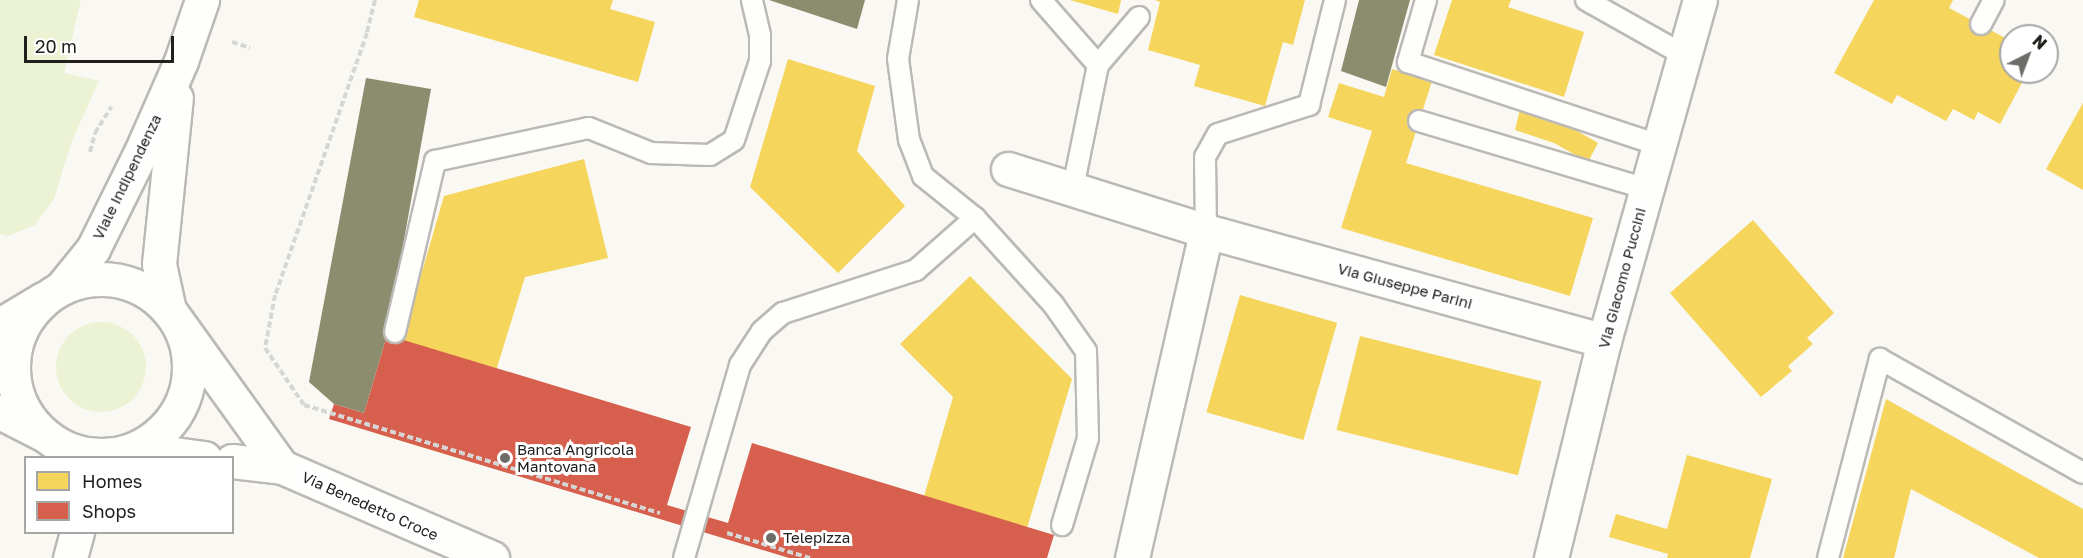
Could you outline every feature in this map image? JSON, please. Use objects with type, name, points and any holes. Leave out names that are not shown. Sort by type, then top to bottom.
[{"type":"street","name":"Viale Indipendenza","points":[[54,292],[93,249],[181,61],[202,0]]},
{"type":"street","name":"Via Giacomo Puccini","points":[[1551,558],[1604,341],[1700,0]]},
{"type":"street","name":"Viale Indipendenza","points":[[169,310],[159,264],[181,61]]},
{"type":"street","name":"Via Giuseppe Parini","points":[[1008,169],[1206,231],[1604,341]]},
{"type":"street","points":[[1132,558],[1206,231]]},
{"type":"street","points":[[0,325],[54,292],[91,279],[121,281],[147,292],[169,310],[183,334],[189,360],[187,388],[171,420],[160,434],[134,453]]},
{"type":"street","points":[[43,445],[16,396],[13,364],[19,332],[54,292]]},
{"type":"street","name":"Via Benedetto Croce","points":[[169,310],[282,467]]},
{"type":"street","points":[[0,412],[43,445],[62,447],[87,455],[112,456],[134,453],[176,456]]},
{"type":"street","name":"Via Benedetto Croce","points":[[234,461],[282,467],[488,557]]},
{"type":"street","points":[[55,534],[58,558]]},
{"type":"street","points":[[70,558],[76,534]]},
{"type":"lane","points":[[395,332],[435,161],[589,128],[651,153],[710,154],[734,140],[760,61],[760,35],[752,0]]},
{"type":"lane","points":[[908,0],[897,59],[909,140],[923,176],[975,218],[1053,304],[1086,351],[1088,438],[1062,525]]},
{"type":"lane","points":[[1041,0],[1098,65]]},
{"type":"lane","points":[[1206,231],[1205,157],[1213,142],[1218,134],[1309,105],[1335,0]]},
{"type":"lane","points":[[1426,0],[1408,62],[1659,144]]},
{"type":"lane","points":[[1586,0],[1684,55]]},
{"type":"lane","points":[[1981,24],[1994,0]]},
{"type":"lane","points":[[1073,188],[1098,65],[1139,18]]},
{"type":"lane","points":[[1419,121],[1647,189]]},
{"type":"lane","points":[[684,558],[740,365],[762,331],[783,313],[916,270],[975,218]]},
{"type":"lane","points":[[1828,558],[1880,359],[2083,473]]},
{"type":"path","points":[[375,0],[367,33],[275,295],[265,348],[304,405],[810,558]]},
{"type":"green space","points":[[0,0],[81,0],[64,73],[99,81],[71,143],[54,199],[35,225],[8,236],[0,234]]},
{"type":"green space","points":[[101,322],[118,326],[133,335],[142,350],[146,367],[142,384],[133,399],[118,408],[101,412],[84,408],[69,399],[60,384],[56,367],[60,350],[69,335],[84,326]]},
{"type":"building: Homes","points":[[419,0],[613,0],[610,9],[655,22],[638,82],[414,17]]},
{"type":"building: Homes","points":[[1070,0],[1121,0],[1118,14]]},
{"type":"building: Homes","points":[[1155,0],[1305,0],[1293,45],[1283,42],[1265,106],[1194,86],[1200,65],[1148,50],[1160,2]]},
{"type":"building: Homes","points":[[1452,0],[1511,0],[1508,7],[1584,32],[1564,97],[1434,55]]},
{"type":"building: Homes","points":[[1874,0],[1953,0],[1949,8],[1999,35],[1999,84],[2021,84],[2000,124],[1978,112],[1974,120],[1953,109],[1946,121],[1897,95],[1892,104],[1834,73]]},
{"type":"building: Homes","points":[[788,59],[875,86],[857,151],[905,206],[838,273],[750,187]]},
{"type":"building: Homes","points":[[1392,69],[1432,81],[1406,163],[1593,218],[1570,296],[1341,228],[1372,131],[1328,117],[1339,83],[1384,97]]},
{"type":"building: Homes","points":[[2083,103],[2083,190],[2046,169]]},
{"type":"building: Homes","points":[[1520,109],[1560,121],[1598,143],[1588,162],[1554,143],[1515,130]]},
{"type":"building: Homes","points":[[584,159],[608,258],[525,277],[468,461],[375,433],[444,196]]},
{"type":"building: Homes","points":[[1753,220],[1834,313],[1807,338],[1813,344],[1788,366],[1792,371],[1761,397],[1670,293]]},
{"type":"building: Homes","points":[[970,276],[1072,379],[1018,558],[906,558],[953,397],[900,344]]},
{"type":"building: Homes","points":[[1240,295],[1337,323],[1303,440],[1206,412]]},
{"type":"building: Homes","points":[[1360,336],[1541,381],[1518,475],[1337,430]]},
{"type":"building: Homes","points":[[1886,399],[2083,509],[2083,558],[2039,558],[1911,489],[1894,558],[1843,558]]},
{"type":"building: Homes","points":[[1687,455],[1772,479],[1750,558],[1667,558],[1668,554],[1609,537],[1616,514],[1667,529]]},
{"type":"building: Shops","points":[[387,335],[691,427],[667,505],[728,523],[752,443],[1054,535],[1047,558],[789,558],[329,419],[334,404],[364,413]]},
{"type":"building: Industry","points":[[769,0],[865,0],[857,29]]},
{"type":"building: Industry","points":[[1359,0],[1410,0],[1386,87],[1341,71]]},
{"type":"building: Industry","points":[[366,78],[431,89],[387,335],[364,413],[334,404],[309,382]]},
{"type":"place","name":"Banca Angricola Mantovana","points":[[505,458]]},
{"type":"place","name":"Telepizza","points":[[771,538]]}]
